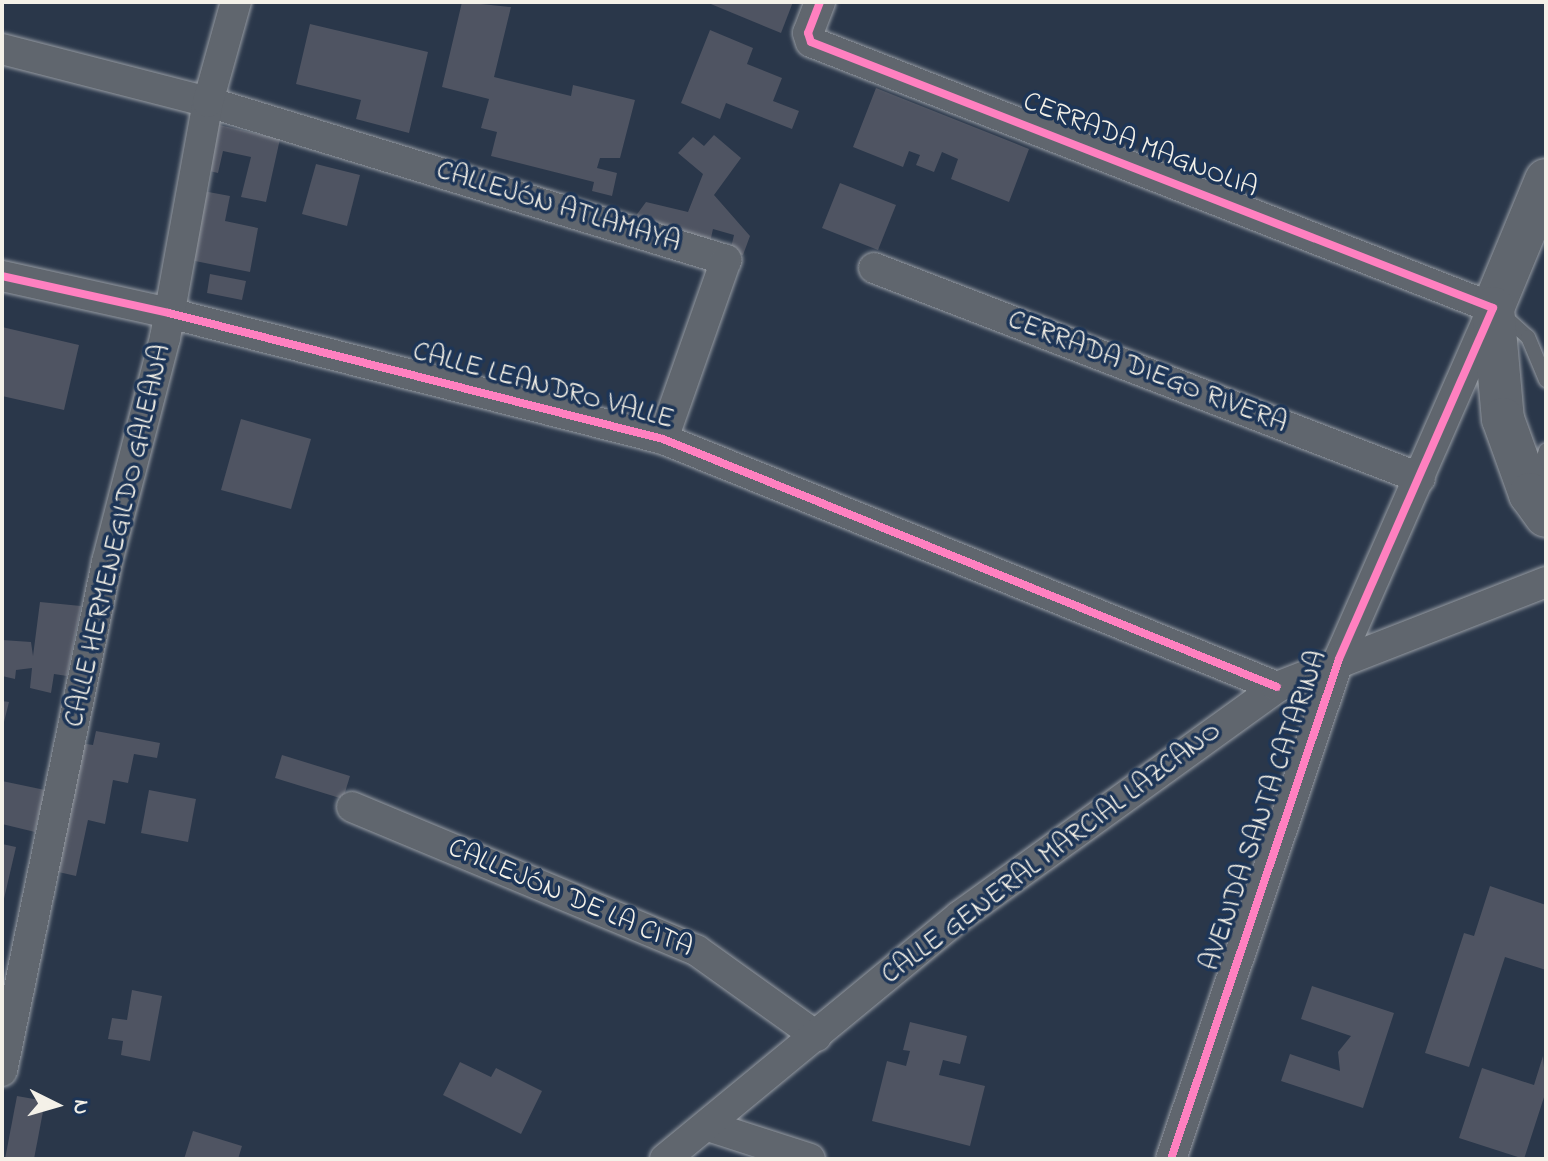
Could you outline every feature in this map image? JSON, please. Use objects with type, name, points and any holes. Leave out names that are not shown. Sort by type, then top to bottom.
[{"type":"main road","name":"AVENIDA SANTA CATARINA","points":[[1493,308],[1546,180]]},
{"type":"main road","points":[[1493,308],[1503,419],[1538,505]]},
{"type":"street","name":"CALLE HERMENEGILDO GALEANA","points":[[2,1071],[107,562],[169,313],[208,102],[236,2]]},
{"type":"street","name":"CERRADA MAGNOLIA","points":[[820,2],[808,33],[811,42],[1493,308]]},
{"type":"street","points":[[2,49],[208,102]]},
{"type":"street","name":"CALLEJÓN ATLAMAYA","points":[[208,102],[726,260],[663,439]]},
{"type":"street","name":"CERRADA DIEGO RIVERA","points":[[874,268],[1420,478]]},
{"type":"street","name":"CALLE LEANDRO VALLE","points":[[2,276],[169,313],[663,439],[1277,687]]},
{"type":"street","name":"AVENIDA SANTA CATARINA","points":[[1171,1159],[1339,659],[1493,308]]},
{"type":"street","points":[[1339,659],[1546,582]]},
{"type":"street","name":"CALLE GENERAL MARCIAL LAZCANO","points":[[665,1159],[960,916],[1277,687],[1339,659]]},
{"type":"street","name":"CALLEJÓN DE LA CITA","points":[[352,807],[696,950],[816,1036]]},
{"type":"street","points":[[708,1126],[810,1159]]},
{"type":"lane","points":[[1493,308],[1528,337],[1546,380]]},
{"type":"lane","points":[[1538,505],[1546,450]]},
{"type":"building","points":[[462,2],[511,7],[494,77],[571,96],[573,85],[635,100],[620,158],[600,158],[597,168],[617,173],[612,196],[592,191],[594,182],[491,156],[497,132],[481,128],[489,99],[442,87]]},
{"type":"building","points":[[706,2],[793,2],[781,33]]},
{"type":"building","points":[[310,24],[428,52],[409,133],[356,119],[361,100],[296,84]]},
{"type":"building","points":[[710,30],[753,48],[747,64],[782,78],[773,101],[799,111],[792,129],[726,103],[720,119],[681,103]]},
{"type":"building","points":[[876,88],[1029,149],[1009,202],[951,179],[958,159],[942,152],[934,172],[916,165],[920,155],[909,151],[903,167],[853,147]]},
{"type":"building","points":[[215,124],[280,139],[266,202],[241,197],[251,157],[223,151],[218,173],[205,170]]},
{"type":"building","points":[[714,135],[741,158],[714,195],[750,236],[743,255],[730,252],[734,235],[713,229],[709,247],[635,217],[646,202],[688,212],[703,174],[678,153],[693,137],[704,146]]},
{"type":"building","points":[[316,164],[360,175],[347,226],[302,214]]},
{"type":"building","points":[[840,183],[896,205],[878,250],[822,228]]},
{"type":"building","points":[[203,191],[230,196],[225,221],[258,228],[250,272],[190,260]]},
{"type":"building","points":[[210,274],[246,281],[242,300],[207,293]]},
{"type":"building","points":[[2,327],[79,345],[64,410],[2,396]]},
{"type":"building","points":[[241,419],[311,439],[291,509],[221,490]]},
{"type":"building","points":[[40,602],[81,606],[67,676],[54,674],[51,693],[30,688],[32,668],[16,670],[15,679],[2,676],[2,640],[31,642],[33,656]]},
{"type":"building","points":[[2,701],[9,702],[3,726],[2,726]]},
{"type":"building","points":[[96,731],[160,743],[157,758],[134,754],[128,783],[113,780],[105,824],[88,820],[76,876],[54,871],[79,743],[93,745]]},
{"type":"building","points":[[282,755],[350,776],[343,799],[275,778]]},
{"type":"building","points":[[2,781],[45,790],[35,832],[2,824]]},
{"type":"building","points":[[149,790],[196,799],[188,842],[141,833]]},
{"type":"building","points":[[2,844],[16,847],[3,903],[2,903]]},
{"type":"building","points":[[1490,886],[1546,905],[1546,970],[1505,957],[1469,1067],[1425,1053],[1464,933],[1474,936]]},
{"type":"building","points":[[1312,986],[1394,1013],[1363,1108],[1281,1081],[1290,1054],[1340,1071],[1338,1052],[1351,1036],[1301,1019]]},
{"type":"building","points":[[132,990],[162,996],[150,1061],[121,1055],[123,1041],[108,1039],[112,1018],[127,1020]]},
{"type":"building","points":[[910,1022],[967,1036],[960,1064],[943,1060],[939,1075],[985,1086],[970,1146],[872,1121],[887,1061],[906,1066],[910,1051],[903,1050]]},
{"type":"building","points":[[1543,1056],[1546,1091],[1524,1159],[1459,1138],[1482,1068],[1534,1085]]},
{"type":"building","points":[[460,1062],[491,1077],[496,1068],[542,1091],[521,1134],[443,1095]]},
{"type":"building","points":[[17,1096],[45,1101],[34,1159],[5,1159]]},
{"type":"building","points":[[193,1131],[242,1146],[238,1159],[184,1159]]},
{"type":"cycle path","points":[[820,2],[808,33],[811,42],[1493,308],[1339,659],[1171,1159]]},
{"type":"cycle path","points":[[2,276],[169,313],[663,439],[1277,687]]}]
